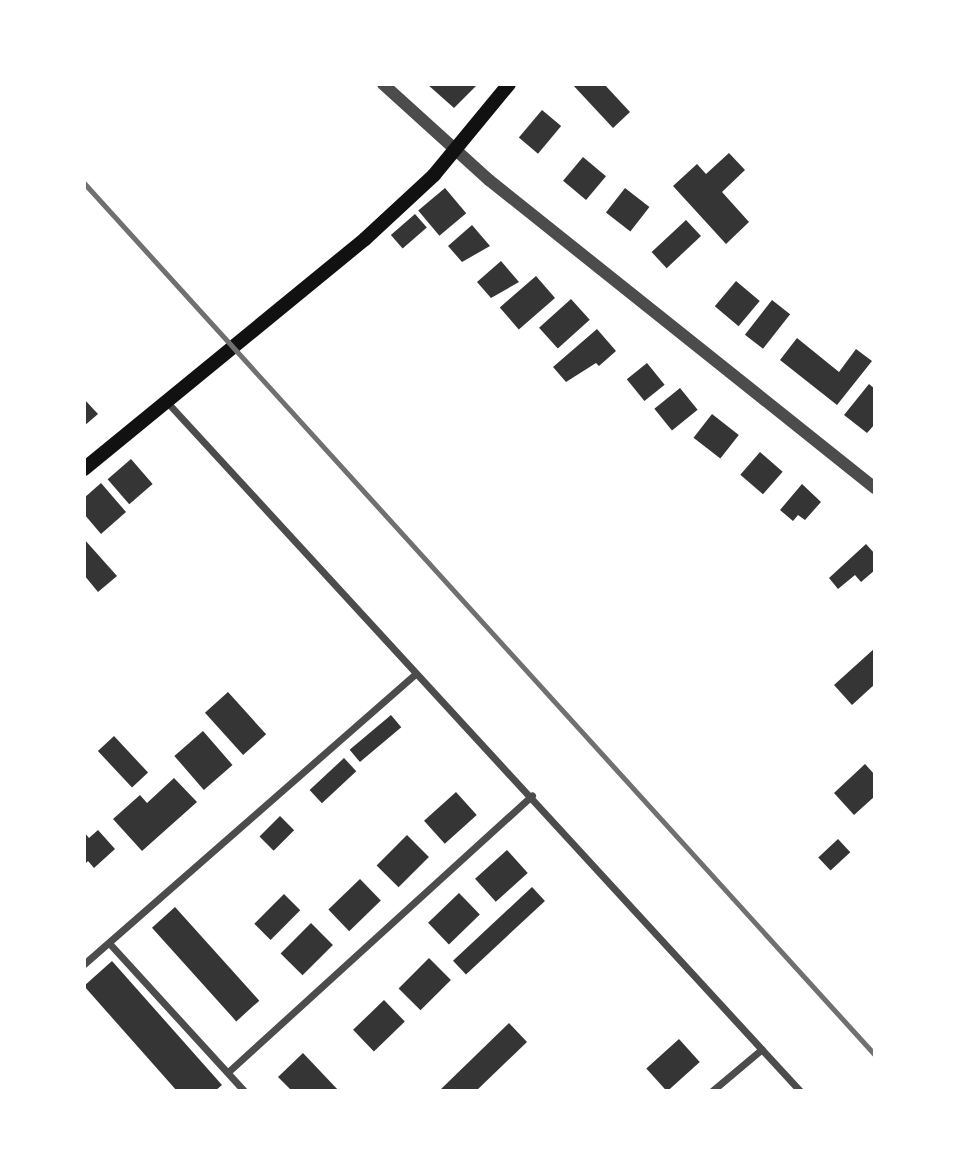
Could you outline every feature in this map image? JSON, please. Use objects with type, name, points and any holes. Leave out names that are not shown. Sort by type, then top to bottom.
[{"type":"main road","points":[[84,469],[365,239],[434,175],[509,84]]},
{"type":"street","points":[[383,84],[457,146],[489,180],[875,488]]},
{"type":"street","points":[[166,401],[415,674],[532,795],[800,1091]]},
{"type":"street","points":[[84,964],[415,674]]},
{"type":"street","points":[[228,1072],[532,795]]},
{"type":"street","points":[[109,943],[244,1091]]},
{"type":"street","points":[[712,1091],[762,1049]]},
{"type":"building","points":[[427,84],[478,84],[454,108]]},
{"type":"building","points":[[572,84],[604,84],[630,112],[613,128]]},
{"type":"building","points":[[542,110],[561,126],[538,154],[519,138]]},
{"type":"building","points":[[729,153],[745,170],[722,192],[749,222],[726,244],[673,186],[697,164],[706,174]]},
{"type":"building","points":[[583,157],[606,176],[586,200],[563,181]]},
{"type":"building","points":[[445,188],[466,213],[439,236],[418,210]]},
{"type":"building","points":[[625,188],[649,207],[630,232],[606,212]]},
{"type":"building","points":[[415,214],[427,228],[403,249],[391,235]]},
{"type":"building","points":[[686,220],[701,236],[667,268],[652,252]]},
{"type":"building","points":[[472,225],[490,246],[462,262],[448,246]]},
{"type":"building","points":[[501,261],[519,282],[491,298],[477,282]]},
{"type":"building","points":[[536,276],[555,298],[519,329],[500,307]]},
{"type":"building","points":[[736,281],[760,301],[739,326],[715,306]]},
{"type":"building","points":[[571,299],[590,320],[558,349],[539,328]]},
{"type":"building","points":[[772,300],[790,314],[763,349],[745,335]]},
{"type":"building","points":[[597,329],[616,351],[599,366],[596,363],[566,382],[553,367]]},
{"type":"building","points":[[797,338],[839,372],[856,349],[872,361],[837,405],[780,360]]},
{"type":"building","points":[[647,363],[665,385],[644,401],[627,379]]},
{"type":"building","points":[[869,384],[875,389],[875,424],[867,433],[844,415]]},
{"type":"building","points":[[680,388],[698,410],[672,431],[654,409]]},
{"type":"building","points":[[84,399],[98,414],[84,426]]},
{"type":"building","points":[[712,414],[739,435],[720,459],[694,438]]},
{"type":"building","points":[[760,452],[783,472],[763,494],[740,475]]},
{"type":"building","points":[[131,459],[153,484],[129,504],[108,479]]},
{"type":"building","points":[[101,483],[126,512],[101,534],[84,514],[84,498]]},
{"type":"building","points":[[802,484],[821,502],[805,520],[798,515],[793,521],[780,510]]},
{"type":"building","points":[[84,539],[117,576],[98,592],[84,575]]},
{"type":"building","points":[[866,544],[875,554],[875,570],[861,582],[855,575],[838,589],[829,578]]},
{"type":"building","points":[[875,648],[875,684],[852,705],[834,685]]},
{"type":"building","points":[[228,692],[266,734],[243,755],[205,713]]},
{"type":"building","points":[[391,715],[401,727],[360,762],[350,750]]},
{"type":"building","points":[[203,731],[233,765],[204,790],[174,756]]},
{"type":"building","points":[[114,736],[148,773],[132,788],[98,751]]},
{"type":"building","points":[[344,758],[356,771],[322,803],[310,790]]},
{"type":"building","points":[[865,764],[875,775],[875,796],[854,815],[834,793]]},
{"type":"building","points":[[174,778],[197,802],[142,851],[113,819],[140,795],[147,803]]},
{"type":"building","points":[[456,792],[477,815],[445,844],[424,821]]},
{"type":"building","points":[[280,816],[294,830],[274,851],[259,837]]},
{"type":"building","points":[[98,830],[115,849],[94,868],[88,861],[84,865],[84,832],[89,838]]},
{"type":"building","points":[[407,835],[429,857],[399,887],[377,865]]},
{"type":"building","points":[[838,839],[850,852],[831,871],[818,857]]},
{"type":"building","points":[[507,850],[528,873],[496,902],[475,879]]},
{"type":"building","points":[[360,879],[381,901],[349,931],[328,910]]},
{"type":"building","points":[[532,887],[545,901],[466,975],[453,961]]},
{"type":"building","points":[[459,893],[480,915],[449,944],[428,923]]},
{"type":"building","points":[[284,894],[300,910],[271,940],[254,924]]},
{"type":"building","points":[[175,907],[259,1001],[236,1021],[152,928]]},
{"type":"building","points":[[311,923],[333,945],[303,975],[281,953]]},
{"type":"building","points":[[429,958],[451,980],[421,1010],[399,988]]},
{"type":"building","points":[[112,961],[222,1085],[215,1091],[177,1091],[84,986]]},
{"type":"building","points":[[384,1000],[405,1022],[374,1051],[353,1030]]},
{"type":"building","points":[[509,1023],[527,1042],[476,1091],[439,1091]]},
{"type":"building","points":[[679,1039],[700,1062],[668,1091],[646,1068]]},
{"type":"building","points":[[303,1053],[339,1091],[292,1091],[278,1077]]},
{"type":"railway","points":[[84,183],[875,1055]]}]
